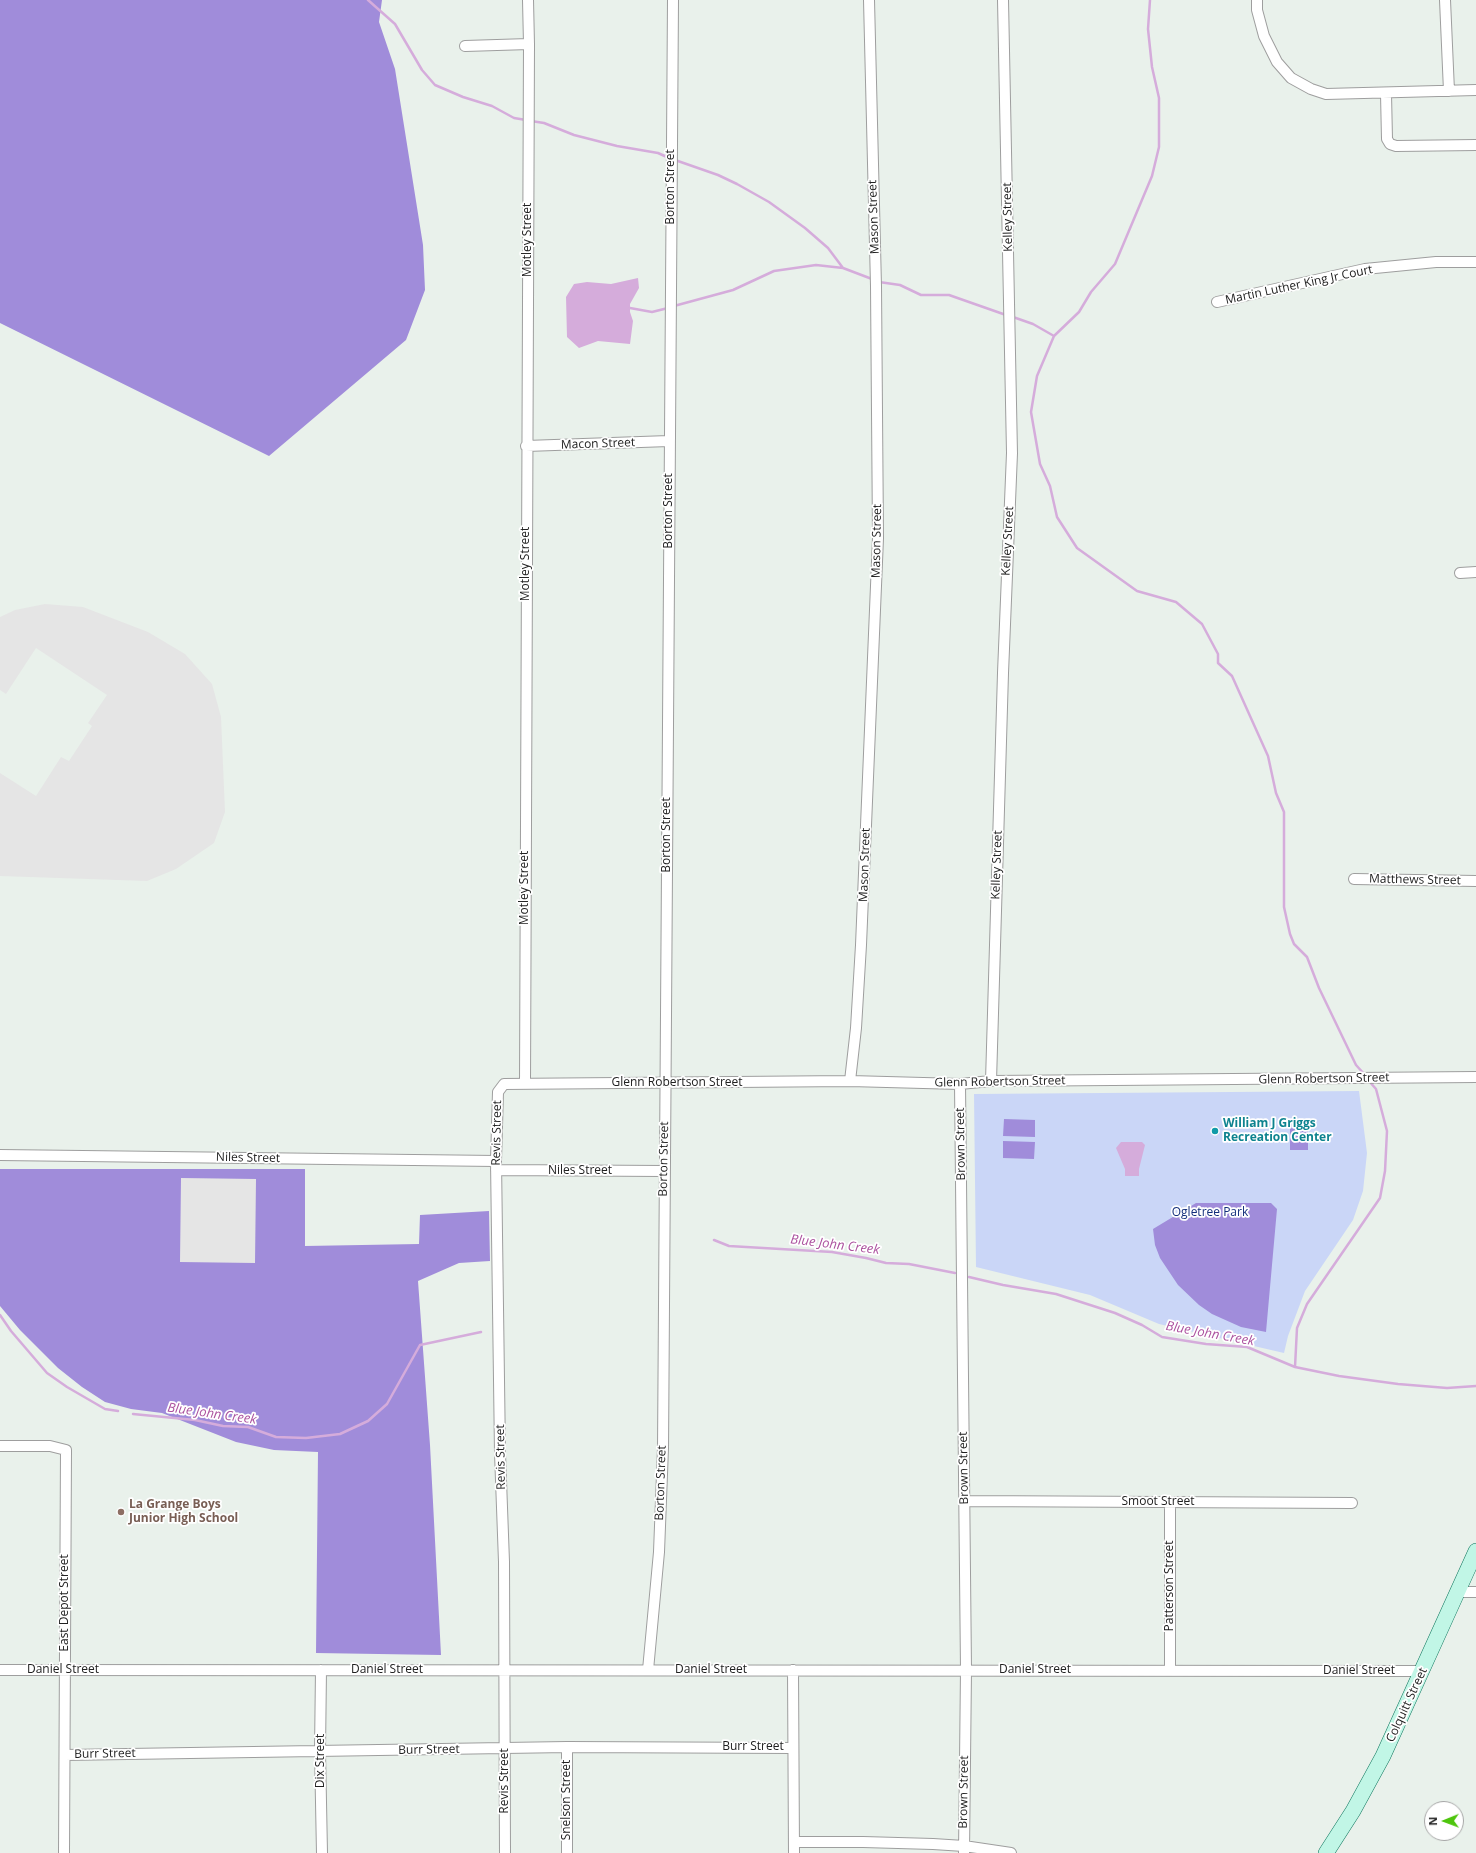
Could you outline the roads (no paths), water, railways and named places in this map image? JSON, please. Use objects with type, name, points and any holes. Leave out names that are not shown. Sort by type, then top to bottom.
[{"type":"street","name":"Motley Street","points":[[525,1083],[526,446],[530,44],[528,0]]},
{"type":"street","name":"Borton Street","points":[[648,1670],[659,1552],[663,1448],[669,441],[674,0]]},
{"type":"street","name":"Mason Street","points":[[850,1081],[856,1028],[861,946],[878,538],[876,286],[872,175],[869,0]]},
{"type":"street","name":"Kelley Street","points":[[991,1081],[1002,681],[1012,453],[1003,0]]},
{"type":"street","points":[[1257,0],[1257,10],[1264,36],[1277,62],[1291,78],[1311,89],[1326,94],[1386,94],[1476,90]]},
{"type":"street","points":[[1445,0],[1449,91]]},
{"type":"street","points":[[465,46],[530,44]]},
{"type":"street","points":[[1386,94],[1387,139],[1390,144],[1396,146],[1476,146]]},
{"type":"street","name":"Martin Luther King Jr Court","points":[[1217,302],[1365,269],[1436,262],[1476,262]]},
{"type":"street","name":"Macon Street","points":[[526,446],[669,441]]},
{"type":"street","points":[[1460,573],[1476,572]]},
{"type":"street","name":"Matthews Street","points":[[1354,879],[1476,881]]},
{"type":"street","name":"Glenn Robertson Street","points":[[525,1083],[850,1081],[960,1084],[991,1081],[1476,1078]]},
{"type":"street","name":"Revis Street","points":[[505,1853],[505,1670],[496,1165],[498,1092],[504,1084],[525,1083]]},
{"type":"street","name":"Brown Street","points":[[960,1084],[966,1670],[964,1850]]},
{"type":"street","name":"Niles Street","points":[[0,1155],[496,1165],[664,1171]]},
{"type":"street","name":"East Depot Street","points":[[0,1446],[50,1446],[66,1450],[64,1853]]},
{"type":"street","name":"Smoot Street","points":[[964,1501],[1352,1502]]},
{"type":"street","name":"Patterson Street","points":[[1170,1502],[1170,1671]]},
{"type":"street","name":"Colquitt Street","points":[[1326,1853],[1353,1811],[1383,1756],[1459,1592],[1476,1551]]},
{"type":"street","points":[[1459,1592],[1476,1592]]},
{"type":"street","name":"Daniel Street","points":[[0,1670],[1422,1671]]},
{"type":"street","name":"Dix Street","points":[[322,1670],[320,1751],[322,1853]]},
{"type":"street","points":[[793,1670],[794,1853]]},
{"type":"street","name":"Burr Street","points":[[65,1755],[567,1747],[793,1748]]},
{"type":"street","name":"Snelson Street","points":[[567,1747],[567,1853]]},
{"type":"street","points":[[794,1842],[863,1842],[1010,1853]]},
{"type":"waterway","points":[[368,0],[395,24],[422,70],[435,85],[463,97],[492,106],[514,118],[526,120]]},
{"type":"waterway","points":[[1150,0],[1148,29],[1152,67],[1159,98],[1159,147],[1152,176],[1115,264],[1091,292],[1079,312],[1054,336],[1037,376],[1031,412],[1040,464],[1050,486],[1057,517],[1077,548],[1137,591],[1176,602],[1202,624],[1218,654],[1218,663],[1232,676],[1268,756],[1276,793],[1284,812],[1284,907],[1290,934],[1294,944],[1307,957],[1319,988],[1356,1065],[1365,1075]]},
{"type":"waterway","points":[[531,121],[544,123],[574,135],[617,146],[658,153],[669,158]]},
{"type":"waterway","points":[[675,160],[718,175],[769,202],[805,228],[828,248],[843,268]]},
{"type":"waterway","points":[[674,306],[733,290],[774,271],[816,265],[843,268],[872,279]]},
{"type":"waterway","points":[[879,282],[900,285],[921,295],[949,295],[1006,315]]},
{"type":"waterway","points":[[630,308],[652,312],[668,308]]},
{"type":"waterway","points":[[1013,317],[1033,324],[1054,336]]},
{"type":"waterway","points":[[1295,1367],[1297,1328],[1307,1304],[1380,1198],[1385,1171],[1387,1131],[1376,1089],[1369,1081]]},
{"type":"waterway","name":"Blue John Creek","points":[[714,1240],[729,1246],[832,1252],[886,1263],[909,1264],[955,1273]]},
{"type":"waterway","name":"Blue John Creek","points":[[969,1277],[1003,1285],[1056,1294],[1115,1313],[1142,1325],[1162,1337],[1206,1344],[1247,1347],[1295,1367],[1339,1376],[1398,1384],[1447,1388],[1476,1386]]},
{"type":"waterway","name":"Blue John Creek","points":[[0,1315],[11,1331],[47,1373],[67,1387],[105,1409],[118,1411]]},
{"type":"waterway","name":"Blue John Creek","points":[[133,1414],[195,1420],[223,1426],[248,1427],[276,1437],[306,1438],[340,1434],[368,1421],[387,1404],[420,1345],[481,1332]]},
{"type":"place","name":"William J Griggs Recreation Center","points":[[1215,1131]]},
{"type":"place","name":"La Grange Boys Junior High School","points":[[121,1512]]},
{"type":"park label","name":"Ogletree Park","points":[[1210,1213]]}]
